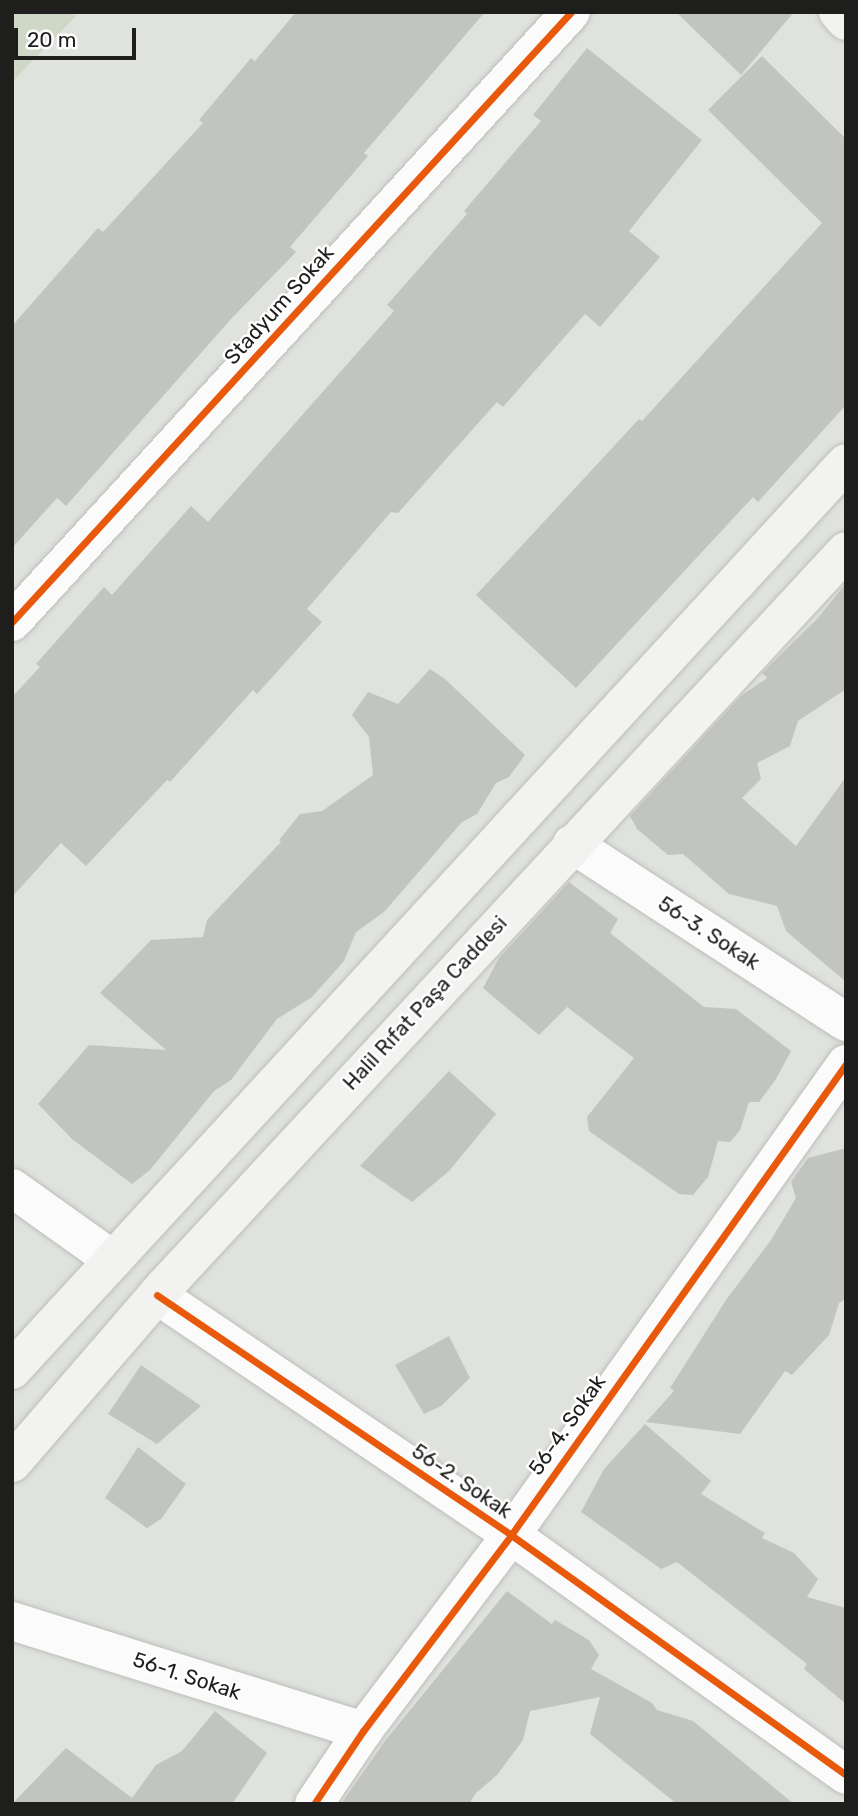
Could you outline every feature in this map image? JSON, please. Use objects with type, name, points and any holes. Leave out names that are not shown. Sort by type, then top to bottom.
[{"type":"main road","points":[[838,12],[846,21]]},
{"type":"main road","points":[[12,1370],[846,463]]},
{"type":"main road","name":"Halil Rıfat Paşa Caddesi","points":[[12,1463],[157,1295],[846,551]]},
{"type":"street","name":"Stadyum Sokak","points":[[12,622],[571,12]]},
{"type":"street","name":"56-3. Sokak","points":[[572,844],[846,1022]]},
{"type":"street","name":"56-4. Sokak","points":[[314,1804],[363,1731],[510,1535],[846,1064]]},
{"type":"street","points":[[12,1188],[113,1260]]},
{"type":"street","name":"56-2. Sokak","points":[[157,1295],[510,1535],[846,1775]]},
{"type":"street","name":"56-1. Sokak","points":[[12,1620],[363,1731]]},
{"type":"green space","points":[[12,12],[72,12],[76,16],[12,82]]},
{"type":"building","points":[[296,12],[485,12],[364,153],[368,156],[290,247],[296,252],[231,319],[66,506],[57,498],[12,548],[12,326],[98,228],[103,232],[203,123],[199,120],[251,58],[255,61]]},
{"type":"building","points":[[676,12],[794,12],[741,75]]},
{"type":"building","points":[[587,48],[702,140],[629,231],[660,257],[600,327],[585,314],[503,407],[497,402],[398,513],[391,512],[307,609],[322,622],[257,694],[253,690],[170,782],[167,780],[86,866],[61,843],[12,897],[12,697],[40,667],[36,664],[104,587],[112,595],[191,506],[208,522],[394,311],[387,305],[467,214],[464,211],[541,121],[533,115]]},
{"type":"building","points":[[762,56],[846,139],[846,405],[758,502],[753,497],[576,688],[476,595],[639,419],[642,421],[822,223],[708,110]]},
{"type":"building","points":[[846,583],[846,689],[798,721],[790,746],[757,763],[761,779],[742,798],[796,846],[846,777],[846,982],[786,931],[777,906],[729,894],[683,854],[668,855],[637,829],[630,816],[741,696],[767,678],[762,673],[818,618]]},
{"type":"building","points":[[430,669],[445,679],[525,755],[509,777],[496,783],[477,814],[462,822],[384,912],[356,932],[344,961],[312,997],[277,1019],[231,1080],[214,1091],[150,1170],[132,1184],[72,1139],[38,1104],[89,1045],[166,1050],[100,993],[151,940],[203,937],[207,920],[281,842],[279,840],[300,814],[322,811],[373,775],[369,737],[352,715],[368,692],[398,704]]},
{"type":"building","points":[[569,882],[618,919],[610,933],[704,1007],[736,1009],[791,1051],[776,1079],[759,1102],[749,1102],[740,1130],[730,1142],[718,1141],[708,1177],[693,1195],[679,1194],[589,1131],[587,1117],[634,1058],[567,1007],[539,1035],[483,988],[499,958]]},
{"type":"building","points":[[449,1071],[496,1114],[449,1171],[412,1202],[360,1166]]},
{"type":"building","points":[[846,1148],[846,1299],[839,1303],[829,1335],[792,1375],[785,1371],[740,1434],[646,1422],[674,1391],[670,1388],[726,1300],[771,1240],[796,1198],[791,1182],[808,1158]]},
{"type":"building","points":[[449,1336],[470,1378],[441,1406],[424,1414],[395,1365]]},
{"type":"building","points":[[141,1365],[201,1406],[157,1444],[108,1414]]},
{"type":"building","points":[[645,1424],[711,1481],[701,1494],[765,1533],[762,1538],[794,1553],[818,1579],[807,1597],[846,1608],[846,1704],[804,1669],[807,1664],[677,1562],[661,1569],[581,1512],[604,1469]]},
{"type":"building","points":[[138,1447],[186,1484],[161,1519],[147,1528],[105,1498]]},
{"type":"building","points":[[507,1591],[552,1624],[555,1620],[589,1640],[599,1655],[591,1669],[652,1703],[657,1710],[693,1721],[794,1804],[677,1804],[590,1734],[600,1697],[530,1711],[523,1740],[497,1775],[476,1793],[469,1804],[341,1804],[385,1741]]},
{"type":"building","points":[[215,1711],[267,1753],[232,1804],[12,1804],[66,1748],[132,1798],[156,1765],[182,1751]]},
{"type":"cycle path","points":[[12,622],[571,12]]},
{"type":"cycle path","points":[[314,1804],[363,1731],[511,1535],[846,1064]]},
{"type":"cycle path","points":[[157,1295],[511,1535],[846,1775]]}]
